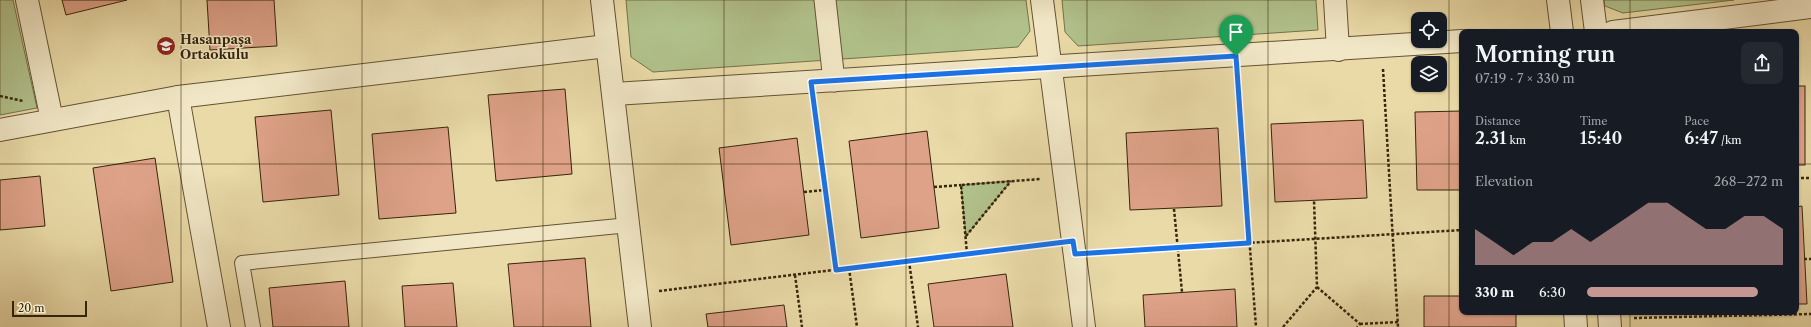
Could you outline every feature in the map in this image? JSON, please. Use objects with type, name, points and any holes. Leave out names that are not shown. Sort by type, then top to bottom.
[{"type":"street","points":[[27,0],[52,120]]},
{"type":"street","points":[[602,0],[640,327]]},
{"type":"street","points":[[825,0],[834,81]]},
{"type":"street","points":[[1042,0],[1084,327]]},
{"type":"street","points":[[1335,0],[1338,50]]},
{"type":"street","points":[[1558,0],[1562,29]]},
{"type":"street","points":[[1592,0],[1596,29]]},
{"type":"street","points":[[1637,29],[1811,7]]},
{"type":"street","points":[[614,94],[1338,50],[1459,41]]},
{"type":"street","points":[[0,130],[178,97],[607,46]]},
{"type":"street","points":[[178,97],[219,327]]},
{"type":"street","points":[[1575,315],[1576,327]]},
{"type":"lane","points":[[253,327],[242,263],[629,225]]},
{"type":"path","points":[[1381,47],[1398,327]]},
{"type":"path","points":[[1236,56],[1256,327]]},
{"type":"path","points":[[811,82],[836,270]]},
{"type":"path","points":[[934,187],[1065,177]]},
{"type":"path","points":[[1799,178],[1811,178]]},
{"type":"path","points":[[966,236],[1011,181]]},
{"type":"path","points":[[961,185],[967,254]]},
{"type":"path","points":[[804,192],[825,190]]},
{"type":"path","points":[[1283,327],[1317,287],[1314,239],[1314,200]]},
{"type":"path","points":[[1174,209],[1182,292]]},
{"type":"path","points":[[636,294],[967,254],[1074,247],[1178,247],[1459,230]]},
{"type":"path","points":[[1804,259],[1811,259]]},
{"type":"path","points":[[909,261],[918,327]]},
{"type":"path","points":[[849,268],[857,327]]},
{"type":"path","points":[[795,275],[802,327]]},
{"type":"path","points":[[1317,287],[1360,324]]},
{"type":"path","points":[[1799,314],[1811,314]]},
{"type":"path","points":[[1610,319],[1771,315]]},
{"type":"path","points":[[1357,327],[1360,324],[1398,322]]},
{"type":"green space","points":[[0,0],[13,0],[37,108],[0,115]]},
{"type":"green space","points":[[626,0],[1026,0],[1030,31],[1018,47],[653,72],[631,57]]},
{"type":"green space","points":[[1062,0],[1316,0],[1318,30],[1078,46],[1065,32]]},
{"type":"green space","points":[[1604,0],[1734,0],[1623,13],[1605,6]]},
{"type":"green space","points":[[1011,181],[966,236],[961,185]]},
{"type":"building","points":[[62,0],[127,0],[66,15]]},
{"type":"building","points":[[207,0],[274,0],[277,46],[210,50]]},
{"type":"building","points":[[1799,86],[1805,86],[1805,165],[1799,165]]},
{"type":"building","points":[[565,89],[572,174],[496,181],[488,95]]},
{"type":"building","points":[[331,110],[339,195],[263,202],[255,117]]},
{"type":"building","points":[[1459,111],[1459,190],[1417,190],[1415,112]]},
{"type":"building","points":[[1363,120],[1367,198],[1275,202],[1271,124]]},
{"type":"building","points":[[448,127],[456,213],[379,219],[372,134]]},
{"type":"building","points":[[1218,128],[1222,206],[1130,210],[1126,133]]},
{"type":"building","points":[[927,131],[939,228],[861,238],[849,141]]},
{"type":"building","points":[[797,138],[809,235],[731,245],[719,148]]},
{"type":"building","points":[[155,158],[173,282],[111,291],[93,168]]},
{"type":"building","points":[[40,176],[45,226],[0,230],[0,180]]},
{"type":"building","points":[[1799,206],[1802,206],[1807,304],[1799,304]]},
{"type":"building","points":[[585,258],[591,327],[514,327],[508,264]]},
{"type":"building","points":[[1006,274],[1013,327],[934,327],[928,284]]},
{"type":"building","points":[[345,281],[349,327],[273,327],[269,288]]},
{"type":"building","points":[[453,283],[457,327],[405,327],[402,286]]},
{"type":"building","points":[[1235,289],[1237,327],[1145,327],[1143,295]]},
{"type":"building","points":[[1424,296],[1459,296],[1459,315],[1516,315],[1516,327],[1424,327]]},
{"type":"building","points":[[784,305],[787,327],[708,327],[706,314]]},
{"type":"place","name":"Hasanpaşa Ortaokulu","points":[[166,46]]},
{"type":"route","points":[[1236,56],[1249,243],[1075,254],[1073,241],[836,270],[811,82],[1236,56]]}]
